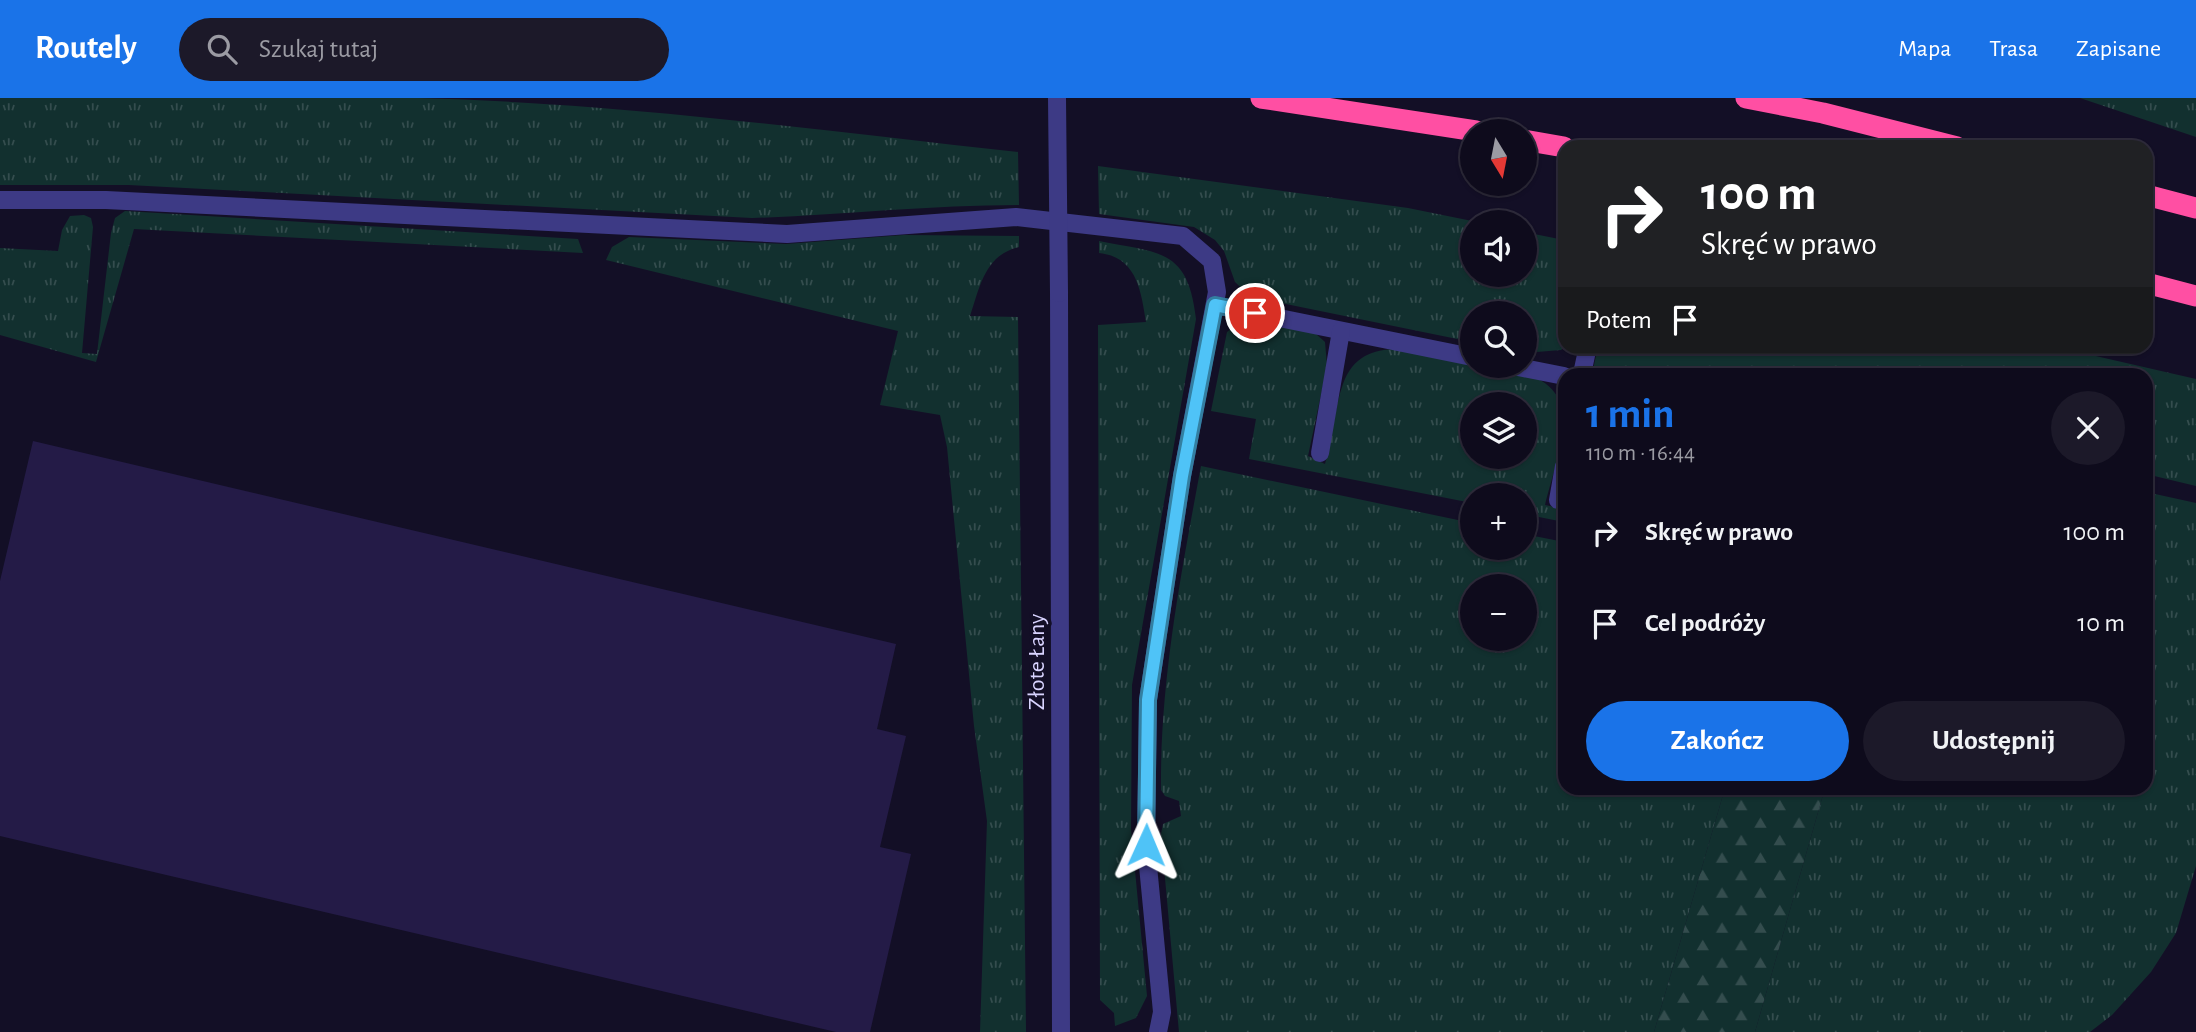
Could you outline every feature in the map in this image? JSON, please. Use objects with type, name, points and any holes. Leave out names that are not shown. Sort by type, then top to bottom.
[{"type":"highway","points":[[1261,98],[1460,129]]},
{"type":"highway","points":[[1746,98],[1823,113],[1929,140]]},
{"type":"highway","points":[[1537,143],[1558,147]]},
{"type":"highway","points":[[2153,197],[2196,208]]},
{"type":"highway","points":[[2153,285],[2196,296]]},
{"type":"street","name":"Złote Łany","points":[[1058,98],[1061,1032]]},
{"type":"street","points":[[0,200],[106,200],[787,234],[1016,217],[1182,236],[1212,261],[1217,292],[1182,476],[1148,700],[1146,845],[1162,1012],[1158,1032]]},
{"type":"street","points":[[1215,305],[1460,355]]},
{"type":"street","points":[[1320,453],[1341,331]]},
{"type":"street","points":[[1537,371],[1558,375]]},
{"type":"green space","points":[[0,98],[418,98],[643,111],[1018,152],[1019,205],[752,218],[129,185],[0,185]]},
{"type":"green space","points":[[2080,98],[2196,98],[2196,137]]},
{"type":"green space","points":[[1098,166],[1408,208],[1460,219],[1460,287],[1537,287],[1537,235],[1558,239],[1558,350],[1537,352],[1537,301],[1460,301],[1460,340],[1251,297],[1235,282],[1224,251],[1215,240],[1194,227],[1099,214]]},
{"type":"green space","points":[[125,211],[578,239],[583,253],[134,229],[96,362],[0,335],[0,248],[58,251],[62,230],[70,216],[84,215],[91,218],[93,227],[82,353],[97,354],[111,233],[115,218]]},
{"type":"green space","points":[[904,235],[1019,236],[1019,247],[998,257],[991,264],[981,283],[970,316],[1018,317],[1026,1032],[980,1032],[987,821],[974,726],[947,447],[940,415],[880,405],[898,331],[606,260],[612,247],[629,237],[786,244]]},
{"type":"green space","points":[[1099,241],[1154,252],[1178,266],[1192,296],[1196,319],[1132,685],[1131,829],[1147,996],[1136,1018],[1115,1026],[1114,1013],[1100,1000],[1098,325],[1146,322],[1135,277],[1122,261],[1099,253]]},
{"type":"green space","points":[[1258,320],[1316,334],[1325,342],[1327,366],[1308,456],[1325,464],[1343,384],[1353,367],[1366,356],[1381,350],[1418,351],[1460,360],[1460,378],[1537,378],[1544,382],[1558,399],[1558,456],[1545,505],[1558,508],[1558,521],[1537,517],[1537,483],[1460,483],[1460,501],[1249,459],[1256,419],[1211,411],[1227,332],[1240,322]]},
{"type":"green space","points":[[1596,354],[2087,354],[2148,368],[1593,368]]},
{"type":"green space","points":[[2153,369],[2196,379],[2196,486],[2153,476]]},
{"type":"green space","points":[[1201,466],[1460,520],[1460,560],[1537,560],[1537,537],[1558,541],[1558,795],[1723,795],[1654,1032],[1179,1032],[1161,834],[1163,824],[1181,816],[1179,801],[1165,796],[1161,790],[1164,708],[1173,627]]},
{"type":"green space","points":[[2153,494],[2196,503],[2196,866],[2176,933],[2151,972],[2112,1015],[2090,1032],[1755,1032],[1823,795],[2153,795]]},
{"type":"green space","points":[[1723,795],[1823,795],[1755,1032],[1654,1032]]},
{"type":"building","points":[[33,441],[896,644],[877,729],[906,736],[880,847],[911,854],[870,1032],[836,1032],[0,836],[0,581]]},
{"type":"route","points":[[1146,845],[1148,700],[1182,476],[1215,305],[1255,313]]}]
